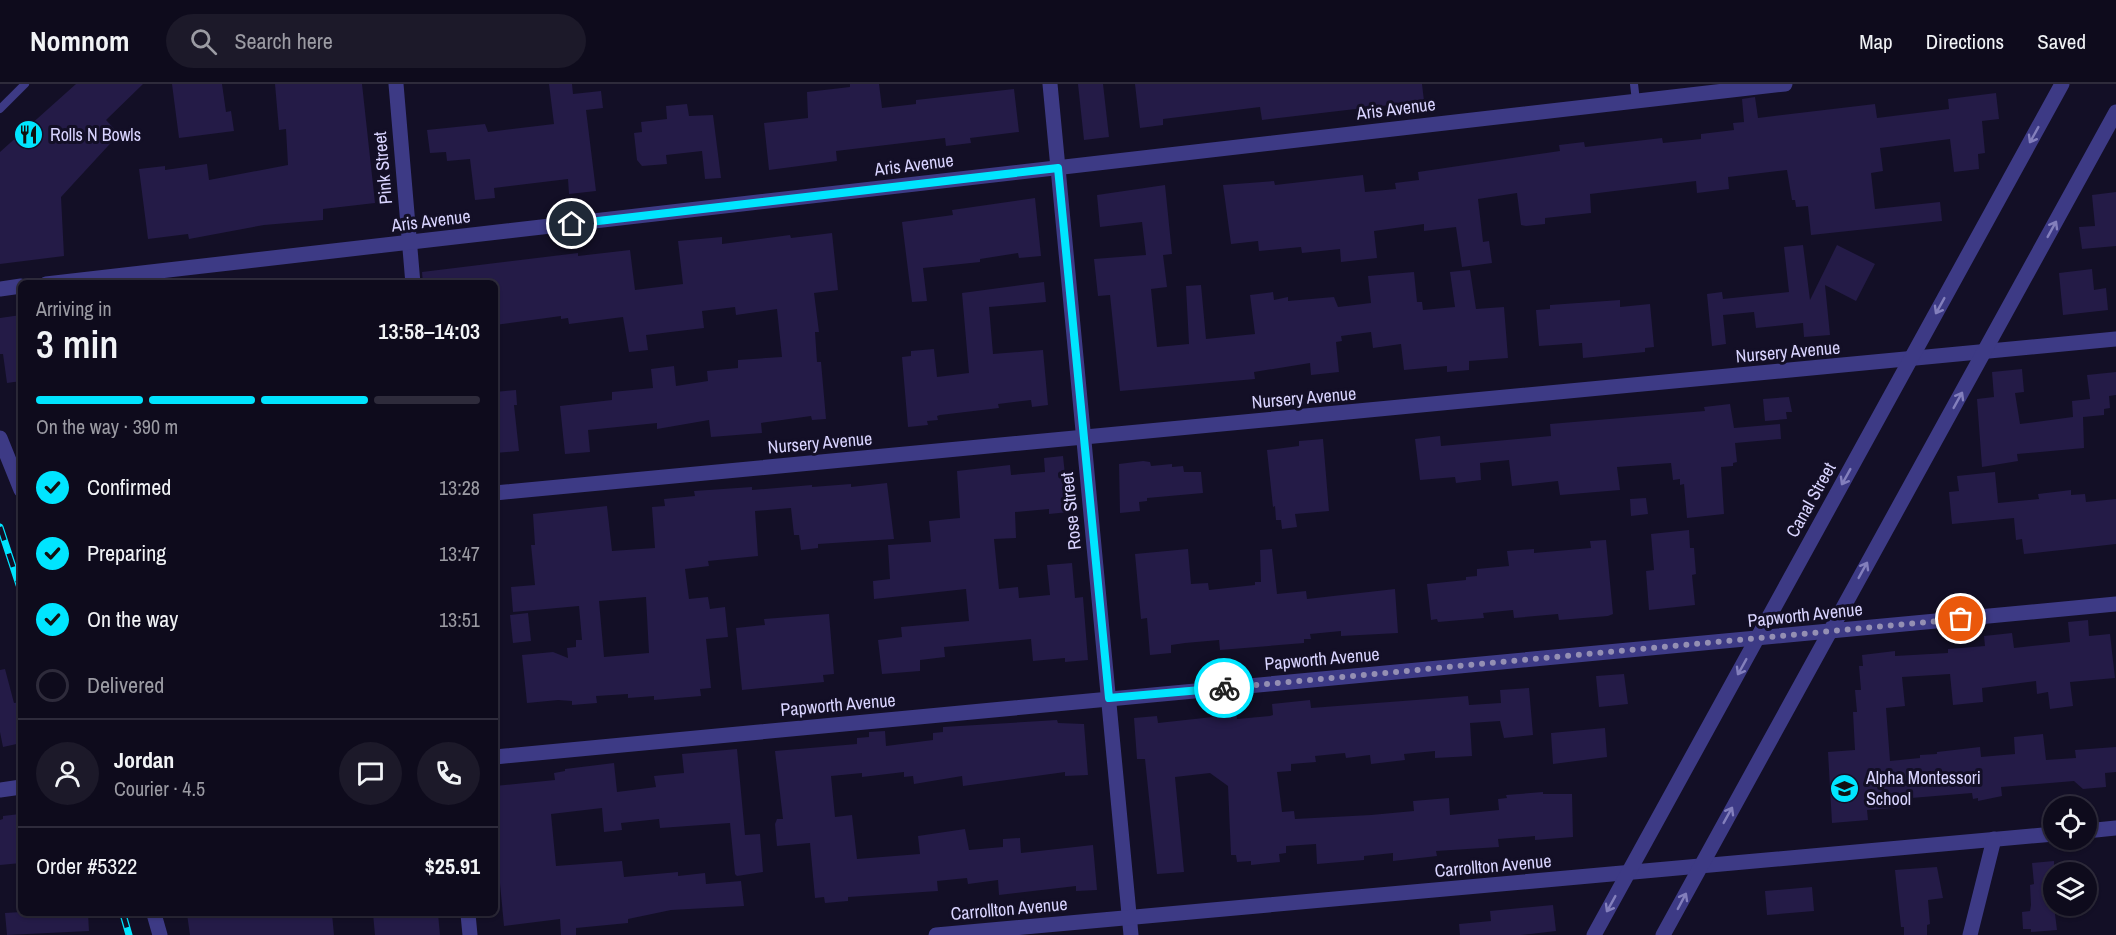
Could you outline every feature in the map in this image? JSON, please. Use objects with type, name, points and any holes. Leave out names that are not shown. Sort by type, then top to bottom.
[{"type":"street","name":"Pink Street","points":[[396,84],[413,280]]},
{"type":"street","name":"Rose Street","points":[[1050,84],[1131,935]]},
{"type":"street","name":"Aris Avenue","points":[[82,280],[1785,84]]},
{"type":"street","name":"Canal Street","points":[[1594,935],[2062,84]]},
{"type":"street","points":[[1663,935],[2116,112]]},
{"type":"street","points":[[0,289],[18,286]]},
{"type":"street","name":"Nursery Avenue","points":[[498,493],[1084,439],[2116,339]]},
{"type":"street","points":[[0,438],[18,483]]},
{"type":"street","name":"Papworth Avenue","points":[[498,757],[2116,604]]},
{"type":"street","points":[[0,790],[18,788]]},
{"type":"street","points":[[2097,830],[2116,828]]},
{"type":"street","name":"Carrollton Avenue","points":[[936,935],[2043,835]]},
{"type":"street","points":[[1970,935],[1994,839]]},
{"type":"street","points":[[155,916],[160,935]]},
{"type":"street","points":[[468,916],[470,935]]},
{"type":"lane","points":[[0,109],[25,84]]},
{"type":"lane","points":[[1634,84],[1636,101]]},
{"type":"building","points":[[76,84],[143,84],[106,120],[119,134],[61,197],[64,256],[0,264],[0,152]]},
{"type":"building","points":[[172,84],[222,84],[226,112],[231,111],[234,131],[179,138]]},
{"type":"building","points":[[275,84],[362,84],[375,203],[323,209],[323,220],[264,225],[189,239],[188,234],[148,239],[139,169],[165,166],[165,170],[207,164],[209,180],[288,165],[286,129],[279,130]]},
{"type":"building","points":[[549,84],[572,84],[573,94],[601,91],[603,108],[586,110],[596,191],[569,194],[568,179],[494,188],[495,198],[475,200],[470,159],[447,161],[446,152],[430,153],[427,130],[485,124],[488,132],[554,124]]},
{"type":"building","points":[[850,84],[879,84],[882,108],[916,104],[916,100],[1014,89],[1019,132],[970,138],[971,143],[946,146],[945,138],[836,151],[837,161],[769,170],[764,123],[808,118],[807,92],[850,87]]},
{"type":"building","points":[[1078,84],[1103,84],[1109,137],[1084,140]]},
{"type":"building","points":[[1135,84],[1422,84],[1424,101],[1262,120],[1260,107],[1163,119],[1163,125],[1140,128]]},
{"type":"building","points":[[1996,93],[1999,119],[1982,121],[1985,153],[1978,154],[1979,169],[1954,172],[1950,139],[1880,148],[1883,171],[1871,173],[1875,209],[1940,202],[1942,221],[1811,235],[1808,206],[1796,207],[1795,200],[1792,200],[1787,170],[1728,177],[1729,189],[1697,193],[1696,181],[1590,194],[1591,213],[1545,218],[1545,224],[1526,226],[1521,225],[1517,193],[1478,199],[1483,242],[1489,241],[1492,263],[1462,267],[1456,227],[1424,231],[1424,224],[1374,231],[1377,258],[1341,262],[1340,249],[1302,253],[1301,247],[1259,251],[1258,241],[1231,244],[1223,185],[1274,181],[1275,185],[1363,175],[1365,192],[1396,189],[1395,183],[1419,180],[1418,172],[1560,151],[1559,145],[1584,142],[1585,147],[1662,138],[1663,143],[1701,139],[1701,134],[1734,130],[1733,123],[1744,122],[1742,99],[1755,97],[1758,118],[1875,104],[1877,118],[1949,109],[1948,99]]},
{"type":"building","points":[[687,104],[689,116],[713,115],[721,178],[705,179],[702,151],[666,155],[667,164],[642,166],[637,160],[634,133],[642,132],[641,122],[667,119],[666,106]]},
{"type":"building","points":[[1165,185],[1172,254],[1163,255],[1167,287],[1151,289],[1157,347],[1189,344],[1186,286],[1201,285],[1206,339],[1255,334],[1250,295],[1273,292],[1274,300],[1288,297],[1288,301],[1334,297],[1338,307],[1371,303],[1368,276],[1414,272],[1417,302],[1422,302],[1423,310],[1455,307],[1450,272],[1470,270],[1476,309],[1504,307],[1508,358],[1469,361],[1469,370],[1447,372],[1447,366],[1404,370],[1401,344],[1373,348],[1371,332],[1341,336],[1342,341],[1336,342],[1339,372],[1311,375],[1310,363],[1254,372],[1255,379],[1120,391],[1110,295],[1098,296],[1094,259],[1146,255],[1142,222],[1100,227],[1097,195]]},
{"type":"building","points":[[2116,192],[2116,246],[2082,249],[2079,227],[2095,226],[2092,195]]},
{"type":"building","points":[[1035,198],[1041,256],[1019,258],[1018,253],[980,259],[980,262],[923,268],[927,301],[912,302],[902,222],[953,215],[952,210]]},
{"type":"building","points":[[832,233],[838,290],[814,293],[819,332],[815,332],[817,362],[821,362],[826,419],[812,420],[811,416],[761,423],[762,433],[711,437],[709,420],[657,429],[657,423],[588,430],[590,452],[565,454],[560,406],[612,400],[612,392],[653,388],[651,369],[674,366],[676,386],[708,381],[707,371],[738,368],[738,360],[782,357],[777,309],[736,315],[735,307],[702,311],[704,328],[646,335],[648,350],[629,352],[623,317],[569,324],[568,318],[561,319],[561,316],[498,325],[498,280],[423,280],[422,272],[578,253],[578,256],[630,250],[635,290],[683,284],[678,241],[722,237],[722,244],[790,235],[791,238]]},
{"type":"building","points":[[1803,245],[1810,300],[1837,245],[1875,264],[1856,301],[1825,285],[1830,335],[1804,337],[1803,323],[1756,328],[1754,312],[1723,315],[1726,344],[1712,346],[1707,294],[1722,292],[1723,299],[1789,292],[1784,247]]},
{"type":"building","points":[[2092,269],[2094,290],[2106,288],[2108,310],[2063,315],[2059,273]]},
{"type":"building","points":[[1044,282],[1046,302],[989,307],[993,354],[1043,350],[1048,405],[1032,407],[1031,400],[998,404],[999,408],[940,415],[937,416],[938,420],[927,421],[928,425],[908,427],[902,357],[911,356],[911,351],[934,349],[937,377],[969,373],[962,293]]},
{"type":"building","points":[[1620,300],[1620,307],[1650,304],[1654,347],[1645,348],[1645,352],[1583,358],[1582,343],[1539,346],[1536,310],[1550,309],[1550,305]]},
{"type":"building","points":[[18,315],[18,381],[7,383],[3,354],[0,354],[0,318]]},
{"type":"building","points":[[2022,369],[2024,392],[2015,393],[2020,424],[2073,417],[2072,401],[2090,399],[2087,375],[2116,372],[2116,395],[2109,396],[2110,408],[2104,409],[2104,415],[2083,417],[2084,448],[2017,454],[2018,461],[1982,467],[1977,399],[1994,397],[1992,372]]},
{"type":"building","points":[[516,390],[517,405],[514,405],[519,451],[498,453],[498,392]]},
{"type":"building","points":[[1789,397],[1792,412],[1786,412],[1787,419],[1765,421],[1763,399]]},
{"type":"building","points":[[1730,404],[1734,428],[1780,424],[1781,439],[1735,443],[1737,462],[1733,463],[1733,466],[1721,467],[1724,514],[1687,518],[1684,484],[1680,485],[1680,479],[1673,480],[1671,463],[1617,467],[1620,490],[1560,495],[1558,481],[1512,486],[1509,460],[1480,463],[1481,480],[1456,483],[1455,477],[1420,480],[1415,439],[1440,436],[1441,446],[1551,436],[1550,424],[1705,411],[1704,407]]},
{"type":"building","points":[[1323,439],[1329,511],[1295,514],[1297,527],[1282,529],[1281,520],[1276,520],[1275,506],[1273,507],[1267,450],[1299,446],[1299,441]]},
{"type":"building","points":[[1063,456],[1069,512],[1049,514],[1049,509],[1015,512],[1016,538],[994,539],[999,589],[1018,587],[1019,598],[1050,595],[1047,565],[1072,563],[1075,598],[1083,597],[1088,660],[1065,662],[1065,658],[1033,661],[1031,639],[944,647],[945,657],[920,660],[920,671],[882,674],[878,640],[902,637],[901,627],[969,621],[966,589],[874,599],[873,581],[890,579],[888,545],[931,542],[929,521],[960,518],[957,471],[1010,465],[1011,475],[1045,472],[1044,458]]},
{"type":"building","points":[[1150,462],[1151,466],[1172,464],[1172,467],[1183,466],[1184,472],[1201,472],[1203,493],[1147,498],[1147,501],[1139,502],[1140,511],[1120,513],[1119,464]]},
{"type":"building","points":[[1995,472],[1998,503],[2039,499],[2038,494],[2071,490],[2071,495],[2085,494],[2086,502],[2116,499],[2116,544],[2024,554],[2022,539],[2016,540],[2014,518],[1952,524],[1949,492],[1959,491],[1957,476]]},
{"type":"building","points":[[887,483],[894,539],[818,544],[818,548],[801,550],[799,535],[794,535],[791,508],[755,511],[758,556],[708,561],[709,566],[685,569],[689,599],[708,597],[710,609],[725,607],[728,637],[706,639],[711,688],[700,689],[701,696],[654,700],[654,696],[628,698],[628,694],[596,696],[597,703],[572,705],[572,701],[558,700],[527,703],[522,655],[553,652],[568,658],[567,648],[576,647],[576,640],[582,640],[579,606],[513,612],[511,587],[535,585],[531,545],[535,545],[533,514],[607,506],[612,551],[655,548],[652,507],[665,506],[664,499],[695,496],[694,491],[752,487],[752,490],[851,484],[851,487]],"holes":[[[646,597],[649,653],[604,657],[599,601]]]},
{"type":"building","points":[[1646,498],[1648,514],[1631,516],[1630,499]]},
{"type":"building","points":[[1689,530],[1690,548],[1694,548],[1696,574],[1692,575],[1695,605],[1649,610],[1646,571],[1654,570],[1651,534]]},
{"type":"building","points":[[1606,540],[1613,614],[1559,620],[1558,614],[1514,618],[1513,610],[1483,613],[1484,618],[1438,622],[1437,619],[1431,620],[1427,584],[1466,580],[1466,577],[1477,576],[1477,569],[1509,566],[1507,551],[1534,549],[1534,553],[1591,548],[1590,541]]},
{"type":"building","points":[[1188,549],[1191,584],[1208,583],[1209,590],[1255,585],[1255,582],[1261,582],[1260,550],[1272,549],[1277,594],[1306,591],[1307,599],[1395,589],[1398,633],[1341,636],[1341,631],[1310,634],[1311,639],[1304,639],[1304,643],[1220,650],[1219,640],[1185,643],[1171,645],[1171,653],[1150,655],[1147,618],[1141,619],[1135,554]]},
{"type":"building","points":[[528,613],[531,641],[513,643],[510,615]]},
{"type":"building","points":[[829,614],[834,674],[823,675],[824,682],[742,690],[736,628],[765,625],[764,619]]},
{"type":"building","points":[[2088,620],[2089,636],[2110,634],[2115,678],[2070,682],[2073,706],[2050,709],[2048,692],[2037,694],[2036,681],[1982,688],[1983,702],[1953,705],[1950,674],[1902,677],[1905,706],[1886,708],[1890,761],[1980,747],[1981,757],[2015,754],[2014,737],[2043,734],[2046,760],[2076,758],[2075,750],[2116,747],[2116,772],[2105,773],[2106,787],[2083,789],[2074,781],[2001,787],[2002,796],[1978,801],[1978,798],[1973,799],[1972,793],[1911,798],[1912,801],[1904,802],[1904,807],[1867,810],[1868,820],[1832,823],[1828,752],[1855,750],[1853,712],[1857,712],[1855,690],[1861,690],[1859,666],[1863,666],[1862,655],[1895,651],[1895,656],[1948,653],[1948,649],[1985,646],[1984,636],[2012,633],[2014,648],[2070,642],[2068,622]]},
{"type":"building","points":[[5,669],[14,703],[18,702],[18,744],[3,747],[0,732],[0,670]]},
{"type":"building","points":[[1624,674],[1628,704],[1599,707],[1596,676]]},
{"type":"building","points":[[1529,688],[1533,735],[1504,738],[1500,721],[1470,723],[1472,756],[1435,758],[1435,751],[1404,754],[1405,760],[1371,764],[1370,755],[1346,758],[1345,753],[1315,756],[1316,762],[1291,764],[1291,771],[1277,772],[1282,812],[1294,811],[1295,819],[1371,815],[1414,811],[1413,801],[1449,798],[1450,815],[1499,810],[1498,799],[1507,798],[1506,795],[1543,792],[1543,794],[1572,794],[1573,837],[1535,840],[1535,836],[1498,839],[1499,847],[1436,851],[1437,856],[1393,861],[1393,853],[1364,856],[1364,860],[1317,864],[1316,844],[1286,846],[1286,853],[1279,854],[1280,862],[1251,865],[1251,861],[1237,862],[1236,855],[1231,855],[1228,786],[1210,773],[1175,777],[1184,872],[1157,874],[1145,759],[1137,759],[1134,718],[1157,716],[1158,723],[1222,716],[1221,712],[1236,711],[1237,719],[1270,716],[1273,715],[1272,704],[1310,700],[1311,708],[1468,696],[1469,705],[1501,703],[1500,690]]},
{"type":"building","points":[[1057,720],[1058,723],[1084,724],[1088,775],[1065,776],[1065,772],[963,786],[962,776],[914,784],[913,776],[904,777],[904,772],[862,777],[862,773],[831,776],[835,817],[852,815],[857,859],[920,854],[918,836],[965,829],[969,850],[1003,847],[1003,839],[1020,838],[1021,853],[1093,845],[1097,890],[1076,891],[1076,886],[999,895],[998,880],[968,884],[967,878],[937,881],[938,891],[848,897],[848,901],[825,903],[824,897],[815,898],[810,843],[777,846],[775,824],[777,819],[783,819],[775,751],[857,744],[857,738],[869,737],[869,732],[885,731],[886,746],[933,740],[933,733],[943,732],[943,727]]},
{"type":"building","points":[[1605,728],[1607,757],[1553,764],[1551,733]]},
{"type":"building","points":[[737,749],[745,835],[760,834],[763,872],[737,876],[735,874],[730,823],[660,828],[659,819],[621,823],[622,830],[604,832],[602,808],[551,814],[556,866],[622,861],[624,877],[678,872],[678,876],[705,873],[706,884],[741,881],[744,906],[671,910],[628,919],[628,923],[576,928],[576,935],[561,935],[560,919],[504,926],[498,873],[498,786],[555,780],[554,773],[565,771],[565,769],[614,763],[617,792],[656,787],[654,776],[684,773],[682,754]]},
{"type":"building","points":[[18,814],[18,863],[0,865],[0,820],[3,816]]},
{"type":"building","points":[[2043,862],[2043,916],[2055,916],[2057,930],[2031,932],[2031,929],[2023,929],[2022,912],[2030,911],[2030,885],[2034,884],[2032,863]]},
{"type":"building","points":[[1937,867],[1943,898],[1928,900],[1930,924],[1927,925],[1927,935],[1904,935],[1904,927],[1901,927],[1895,870]]},
{"type":"building","points":[[1812,887],[1814,911],[1767,915],[1765,891]]},
{"type":"building","points":[[1553,905],[1556,931],[1521,935],[1460,935],[1459,924],[1491,921],[1490,911]]},
{"type":"building","points":[[18,912],[18,916],[88,916],[89,931],[7,935],[5,913]]},
{"type":"building","points":[[187,916],[332,916],[334,935],[190,935]]},
{"type":"building","points":[[373,916],[438,916],[440,935],[375,935]]},
{"type":"railway","points":[[0,527],[18,582]]},
{"type":"railway","points":[[124,916],[129,935]]},
{"type":"way so far","points":[[1224,688],[1961,619]]},
{"type":"place","name":"Rolls N Bowls","points":[[29,135]]},
{"type":"place","name":"Alpha Montessori School","points":[[1845,788]]},
{"type":"route","points":[[572,224],[1058,168],[1109,698],[1224,688]]}]
